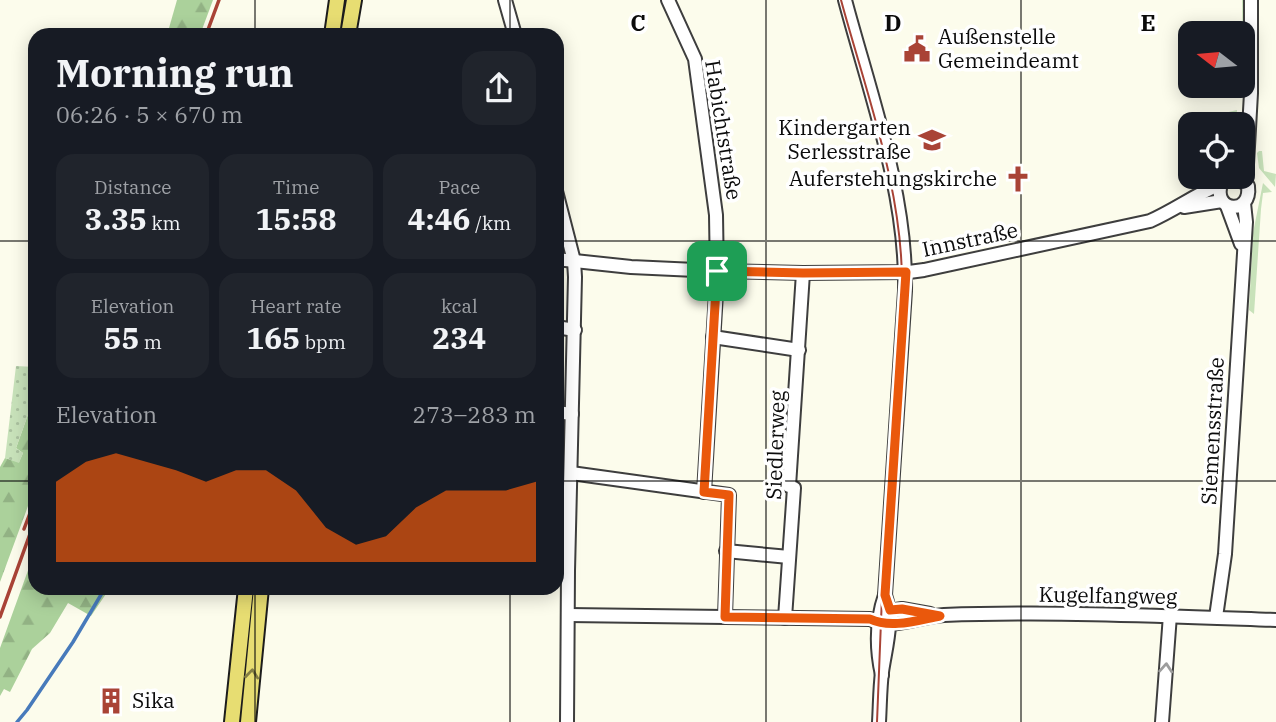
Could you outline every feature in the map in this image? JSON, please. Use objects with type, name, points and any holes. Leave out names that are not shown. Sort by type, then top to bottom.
[{"type":"main road","points":[[333,28],[337,0]]},
{"type":"main road","points":[[349,28],[354,0]]},
{"type":"main road","points":[[232,722],[245,595]]},
{"type":"main road","points":[[248,722],[260,595]]},
{"type":"street","points":[[505,0],[512,28]]},
{"type":"street","name":"Habichtstraße","points":[[668,0],[695,59],[716,215],[717,271],[704,492]]},
{"type":"street","points":[[845,0],[899,202],[906,272],[885,595],[881,617],[882,675],[879,722]]},
{"type":"street","points":[[1249,112],[1251,0]]},
{"type":"street","name":"Innstraße","points":[[564,260],[631,267],[717,271],[803,273],[925,270],[1150,221],[1177,209],[1206,189]]},
{"type":"street","name":"Siemensstraße","points":[[1220,189],[1218,193],[1225,203],[1242,248]]},
{"type":"street","name":"Siemensstraße","points":[[1216,617],[1225,554],[1244,203],[1248,189]]},
{"type":"street","name":"Innstraße","points":[[1177,209],[1225,203],[1238,206],[1244,203]]},
{"type":"street","points":[[564,220],[575,261],[571,473],[564,548]]},
{"type":"street","name":"Siedlerweg","points":[[785,618],[794,488],[789,486],[803,273]]},
{"type":"street","points":[[564,328],[575,330]]},
{"type":"street","points":[[713,337],[799,350]]},
{"type":"street","points":[[564,413],[572,414]]},
{"type":"street","points":[[571,473],[729,495],[725,617]]},
{"type":"street","points":[[726,551],[789,557]]},
{"type":"street","points":[[564,583],[569,615],[567,722]]},
{"type":"street","name":"Kugelfangweg","points":[[569,615],[785,618],[1170,615],[1276,620]]},
{"type":"street","points":[[1162,722],[1170,615]]},
{"type":"green space","points":[[177,0],[213,0],[203,28],[169,28]]},
{"type":"green space","points":[[1242,0],[1245,0],[1245,21],[1242,21]]},
{"type":"green space","points":[[1259,151],[1262,151],[1264,171],[1276,174],[1275,187],[1259,168]]},
{"type":"green space","points":[[1263,183],[1272,192],[1263,193],[1254,314],[1249,310],[1253,233]]},
{"type":"green space","points":[[16,366],[28,367],[28,415],[16,448],[23,453],[19,463],[5,458]]},
{"type":"green space","points":[[28,415],[28,506],[0,582],[0,467],[5,458],[19,462],[23,453],[16,448]]},
{"type":"green space","points":[[28,570],[28,595],[105,595],[91,616],[68,603],[50,633],[32,649],[10,692],[4,689],[0,696],[0,648]]},
{"type":"waterway","points":[[17,722],[73,642],[101,595]]},
{"type":"tram line","points":[[841,0],[882,144],[897,218],[901,255],[902,292],[883,571],[877,722]]},
{"type":"railway","points":[[209,28],[219,0]]},
{"type":"railway","points":[[24,529],[28,518]]},
{"type":"railway","points":[[0,617],[28,539]]},
{"type":"place","name":"Außenstelle Gemeindeamt","points":[[917,49]]},
{"type":"place","name":"Kindergarten Serlesstraße","points":[[932,140]]},
{"type":"place","name":"Auferstehungskirche","points":[[1018,179]]},
{"type":"place","name":"Sika","points":[[111,701]]},
{"type":"route","points":[[717,271],[906,272],[885,595],[890,610],[902,609],[940,616],[901,623],[878,623],[870,619],[725,617],[729,495],[704,492],[717,271]]}]
